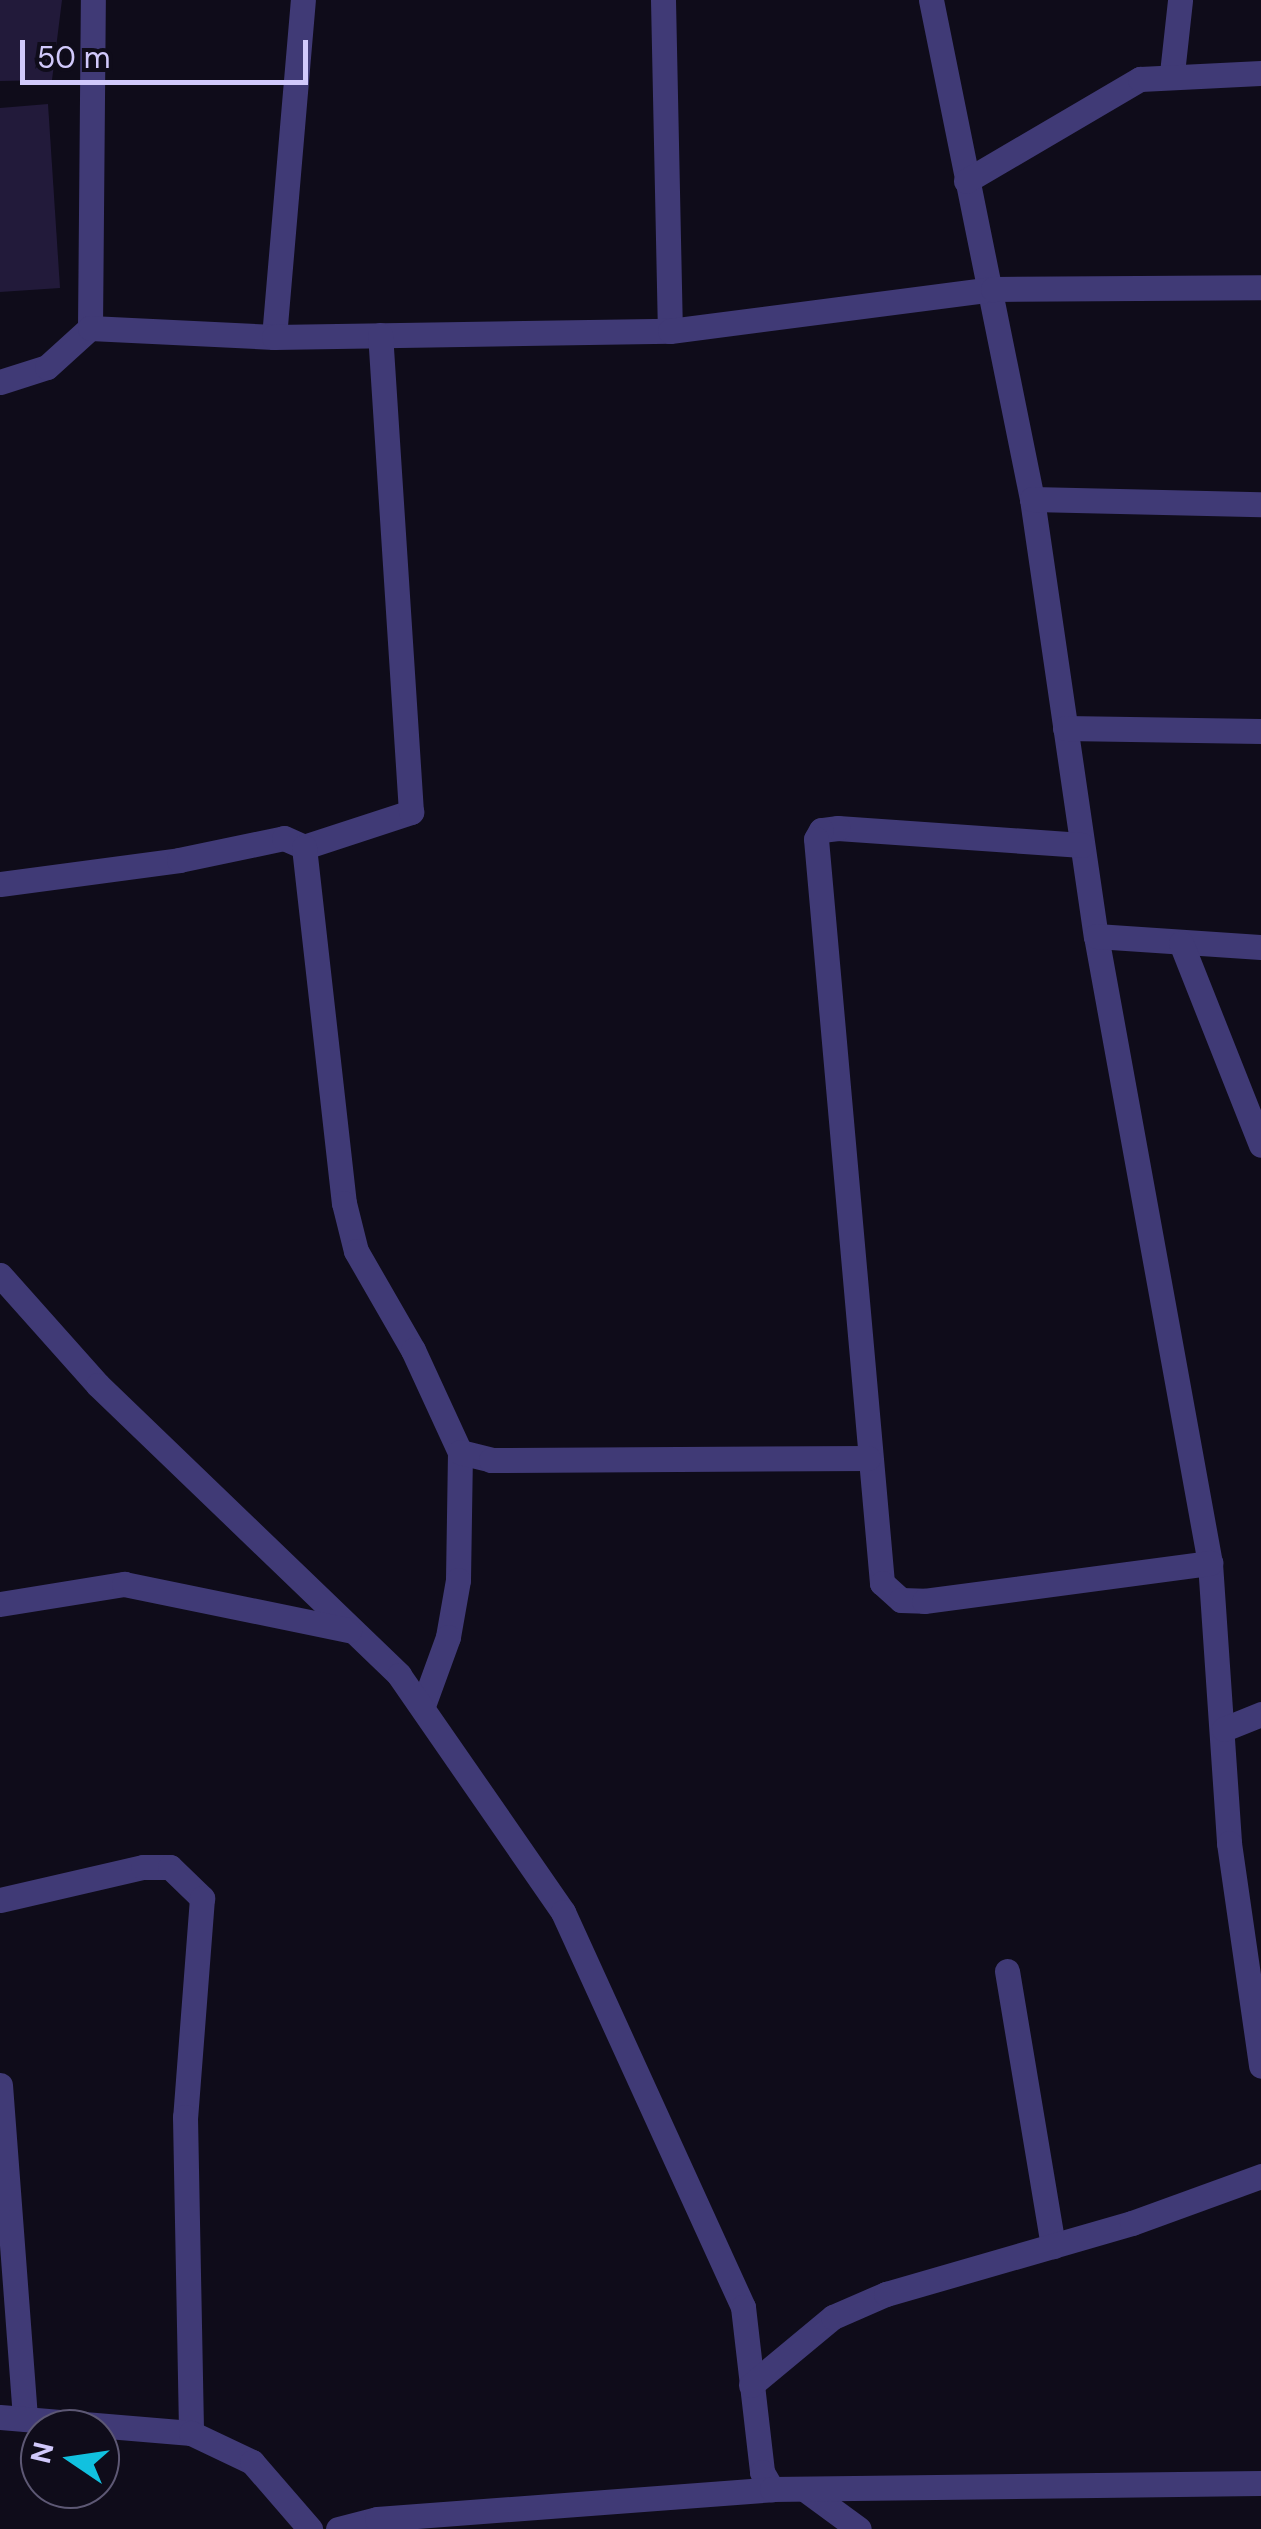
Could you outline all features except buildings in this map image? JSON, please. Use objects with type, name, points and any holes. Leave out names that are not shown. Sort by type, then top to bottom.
[{"type":"street","points":[[90,328],[93,0]]},
{"type":"street","points":[[274,336],[303,0]]},
{"type":"street","points":[[663,0],[670,331]]},
{"type":"street","points":[[931,0],[966,181],[993,288],[1032,498],[1096,936],[1210,1562],[1229,1843],[1253,1947],[1261,2066]]},
{"type":"street","points":[[1172,73],[1180,0]]},
{"type":"street","points":[[966,181],[1140,80],[1172,73],[1261,73]]},
{"type":"street","points":[[0,382],[47,367],[90,328],[274,336],[670,331],[993,288],[1261,287]]},
{"type":"street","points":[[0,884],[179,860],[284,838],[304,847],[411,812],[380,335]]},
{"type":"street","points":[[1032,498],[1261,504]]},
{"type":"street","points":[[1065,728],[1261,732]]},
{"type":"street","points":[[1082,845],[838,828],[821,830],[816,839],[882,1584],[900,1600],[1210,1562]]},
{"type":"street","points":[[304,847],[344,1203],[356,1251],[414,1350],[460,1452],[458,1580],[448,1637],[424,1703]]},
{"type":"street","points":[[1096,936],[1261,946]]},
{"type":"street","points":[[1180,943],[1261,1145]]},
{"type":"street","points":[[0,1275],[98,1385],[424,1703],[563,1912],[742,2306],[762,2472],[772,2489]]},
{"type":"street","points":[[460,1452],[491,1460],[868,1458]]},
{"type":"street","points":[[0,1604],[124,1584],[350,1630]]},
{"type":"street","points":[[1224,1729],[1261,1714]]},
{"type":"street","points":[[0,1900],[144,1867],[170,1868],[202,1898],[185,2117],[191,2433]]},
{"type":"street","points":[[1007,1971],[1052,2246]]},
{"type":"street","points":[[0,2085],[12,2418],[191,2433],[252,2462],[310,2529]]},
{"type":"street","points":[[751,2385],[832,2317],[886,2294],[1052,2246],[1261,2176]]},
{"type":"street","points":[[338,2529],[377,2518],[772,2489],[807,2492],[1261,2483]]},
{"type":"street","points":[[807,2492],[859,2529]]}]
